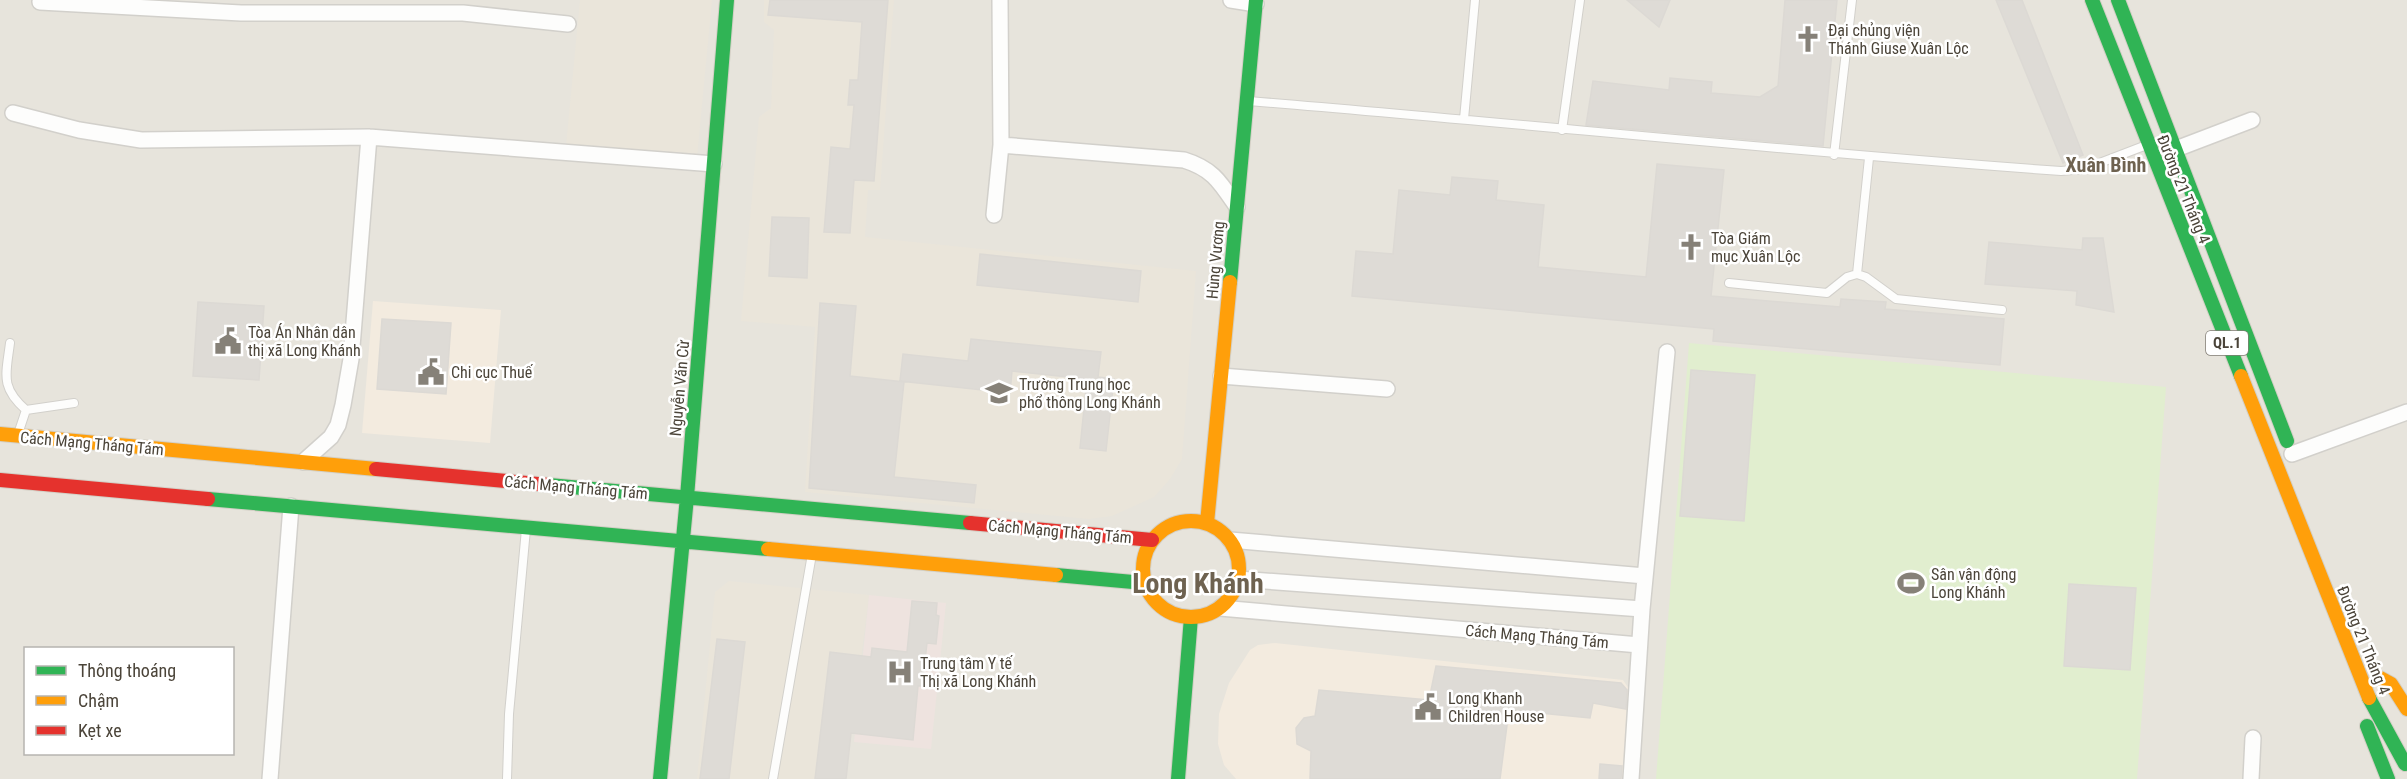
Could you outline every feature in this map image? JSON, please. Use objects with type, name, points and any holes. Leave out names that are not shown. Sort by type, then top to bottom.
[{"type":"main road","name":"Nguyễn Văn Cừ","points":[[660,779],[687,497],[727,0]]},
{"type":"main road","name":"Đường 21 Tháng 4","points":[[2092,0],[2363,685],[2377,717],[2406,767]]},
{"type":"main road","name":"Đường 21 Tháng 4","points":[[2118,0],[2294,459]]},
{"type":"main road","name":"Hùng Vương","points":[[1207,523],[1256,2]]},
{"type":"main road","name":"Cách Mạng Tháng Tám","points":[[0,434],[1152,540]]},
{"type":"main road","points":[[0,480],[1144,582]]},
{"type":"main road","points":[[1187,521],[1207,523],[1220,530],[1230,540],[1237,558],[1238,579],[1234,590],[1220,608],[1206,615],[1191,617],[1171,613],[1154,601],[1144,582],[1143,560],[1152,540],[1167,526],[1187,521]]},
{"type":"main road","points":[[1178,779],[1191,617]]},
{"type":"main road","name":"Đường 21 Tháng 4","points":[[2405,700],[2378,673],[2393,710],[2406,767]]},
{"type":"main road","name":"QL.1","points":[[2363,685],[2361,701],[2363,714],[2388,779]]},
{"type":"street","points":[[994,0],[1000,0],[1001,145],[994,215]]},
{"type":"street","points":[[1231,0],[1256,2]]},
{"type":"street","points":[[40,2],[241,13],[464,6],[568,24]]},
{"type":"street","points":[[13,112],[79,130],[141,140],[369,137],[714,164]]},
{"type":"street","points":[[2176,149],[2252,120]]},
{"type":"street","points":[[303,462],[331,437],[338,425],[344,405],[351,359],[369,137]]},
{"type":"street","points":[[1001,145],[1185,160],[1205,166],[1217,178],[1237,207]]},
{"type":"street","points":[[1631,779],[1642,609],[1667,352]]},
{"type":"street","points":[[1221,376],[1387,389]]},
{"type":"street","points":[[2294,459],[2407,412]]},
{"type":"street","points":[[270,779],[291,506]]},
{"type":"street","points":[[1230,540],[1645,576]]},
{"type":"street","name":"Cách Mạng Tháng Tám","points":[[1238,579],[1642,609]]},
{"type":"street","name":"Cách Mạng Tháng Tám","points":[[1220,608],[1639,645]]},
{"type":"street","points":[[2251,779],[2253,738]]},
{"type":"lane","points":[[1464,119],[1475,0]]},
{"type":"lane","points":[[1562,130],[1580,0]]},
{"type":"lane","points":[[1834,155],[1852,0]]},
{"type":"lane","points":[[1247,101],[1464,119],[1869,158],[2073,171],[2149,145]]},
{"type":"lane","points":[[1857,274],[1869,158]]},
{"type":"lane","points":[[1729,283],[1827,293],[1847,277],[1857,274],[1866,277],[1896,299],[2002,310]]},
{"type":"lane","points":[[10,343],[5,383],[11,398],[26,410],[74,404]]},
{"type":"lane","points":[[18,436],[26,410]]},
{"type":"lane","points":[[507,779],[512,668],[526,527]]},
{"type":"lane","points":[[773,779],[812,553]]},
{"type":"shaded area","points":[[0,0],[2407,0],[2407,779],[0,779]]},
{"type":"shaded area","points":[[580,0],[712,0],[697,157],[566,146]]},
{"type":"shaded area","name":"Trường Trung học phổ thông Long Khánh","points":[[764,0],[894,0],[880,190],[868,190],[865,237],[1196,271],[1182,459],[1170,479],[1154,497],[1112,516],[1089,519],[805,492],[815,327],[741,321],[759,117],[771,108],[774,30],[764,22]]},
{"type":"shaded area","name":"Chi cục Thuế","points":[[373,301],[501,310],[490,443],[362,433]]},
{"type":"shaded area","points":[[729,581],[869,595],[846,779],[697,779],[715,592]]},
{"type":"shaded area","name":"Trung tâm Y tế Thị xã Long Khánh","points":[[869,595],[946,603],[931,749],[854,742]]},
{"type":"shaded area","name":"Long Khanh Children House","points":[[1275,643],[1623,680],[1636,699],[1628,779],[1236,779],[1224,765],[1218,744],[1219,714],[1229,683],[1250,650],[1258,645]]},
{"type":"green space","name":"Sân vận động Long Khánh","points":[[1689,343],[2166,387],[2137,779],[1656,779]]},
{"type":"building","points":[[770,0],[888,0],[874,181],[854,180],[850,233],[824,232],[831,147],[850,149],[854,105],[848,105],[850,80],[858,80],[862,22],[768,15]]},
{"type":"building","points":[[1627,0],[1670,0],[1659,27]]},
{"type":"building","name":"Đại chủng viện Thánh Giuse Xuân Lộc","points":[[1785,0],[1837,0],[1823,146],[1586,125],[1593,81],[1669,90],[1670,78],[1712,82],[1711,93],[1760,97],[1778,86]]},
{"type":"building","points":[[1996,0],[2022,0],[2083,155],[2063,163]]},
{"type":"building","points":[[1657,164],[1724,170],[1711,296],[1840,307],[1841,299],[1886,302],[1885,309],[2004,319],[2000,365],[1713,341],[1714,329],[1352,296],[1356,251],[1393,254],[1399,190],[1450,195],[1452,177],[1498,181],[1496,200],[1544,205],[1538,267],[1646,277]]},
{"type":"building","points":[[772,217],[809,218],[807,278],[769,276]]},
{"type":"building","points":[[2083,238],[2103,238],[2114,312],[2076,305],[2077,291],[1985,284],[1989,242],[2082,250]]},
{"type":"building","points":[[980,254],[1141,271],[1138,302],[977,285]]},
{"type":"building","name":"Tòa Án Nhân dân thị xã Long Khánh","points":[[198,302],[264,306],[259,380],[193,376]]},
{"type":"building","points":[[820,303],[856,306],[850,376],[904,382],[894,477],[976,485],[974,503],[809,488]]},
{"type":"building","points":[[382,319],[451,323],[446,394],[377,389]]},
{"type":"building","points":[[971,339],[1101,352],[1098,377],[1114,379],[1106,451],[1080,448],[1087,379],[1012,371],[1010,393],[900,381],[903,354],[968,361]]},
{"type":"building","points":[[1691,370],[1755,375],[1744,521],[1680,516]]},
{"type":"building","points":[[2069,584],[2136,588],[2130,670],[2064,666]]},
{"type":"building","points":[[912,601],[937,603],[936,615],[939,616],[936,644],[927,643],[922,686],[918,686],[913,740],[851,733],[846,779],[815,779],[830,652],[871,657],[872,648],[907,652]]},
{"type":"building","points":[[717,639],[745,642],[729,779],[700,779]]},
{"type":"building","points":[[1436,666],[1621,683],[1627,690],[1626,709],[1593,703],[1590,718],[1509,710],[1500,779],[1310,779],[1311,751],[1297,744],[1296,728],[1304,718],[1315,716],[1319,690],[1429,700]]},
{"type":"building","points":[[1600,764],[1622,766],[1621,779],[1599,779]]},
{"type":"traffic: fast","points":[[660,779],[687,497],[727,0]]},
{"type":"traffic: fast","points":[[1230,282],[1256,0]]},
{"type":"traffic: fast","points":[[2092,0],[2241,376]]},
{"type":"traffic: fast","points":[[2118,0],[2287,441]]},
{"type":"traffic: fast","points":[[549,485],[970,523]]},
{"type":"traffic: fast","points":[[208,499],[768,549]]},
{"type":"traffic: fast","points":[[1056,575],[1144,583]]},
{"type":"traffic: fast","points":[[1178,779],[1191,617]]},
{"type":"traffic: fast","points":[[2369,698],[2405,764]]},
{"type":"traffic: fast","points":[[2367,726],[2388,779]]},
{"type":"traffic: slow","points":[[1207,523],[1230,282]]},
{"type":"traffic: slow","points":[[2241,376],[2369,698]]},
{"type":"traffic: slow","points":[[0,434],[376,469]]},
{"type":"traffic: slow","points":[[1191,521],[1209,525],[1225,535],[1235,551],[1239,569],[1235,587],[1225,603],[1209,613],[1191,617],[1173,613],[1157,603],[1147,587],[1143,569],[1147,551],[1157,535],[1173,525],[1191,521]]},
{"type":"traffic: slow","points":[[768,549],[1056,575]]},
{"type":"traffic: slow","points":[[2380,678],[2391,684],[2407,709]]},
{"type":"traffic: jam","points":[[376,469],[549,485]]},
{"type":"traffic: jam","points":[[0,480],[208,499]]},
{"type":"traffic: jam","points":[[970,523],[1152,540]]},
{"type":"place","name":"Đại chủng viện Thánh Giuse Xuân Lộc","points":[[1808,39]]},
{"type":"place","name":"Tòa Giám mục Xuân Lộc","points":[[1691,247]]},
{"type":"place","name":"Tòa Án Nhân dân thị xã Long Khánh","points":[[228,341]]},
{"type":"place","name":"Chi cục Thuế","points":[[431,372]]},
{"type":"place","name":"Trường Trung học phổ thông Long Khánh","points":[[999,393]]},
{"type":"place","name":"Sân vận động Long Khánh","points":[[1911,583]]},
{"type":"place","name":"Trung tâm Y tế Thị xã Long Khánh","points":[[900,672]]},
{"type":"place","name":"Long Khanh Children House","points":[[1428,707]]},
{"type":"district","name":"Xuân Bình","points":[[2106,165]]},
{"type":"district","name":"Long Khánh","points":[[1198,583]]}]
